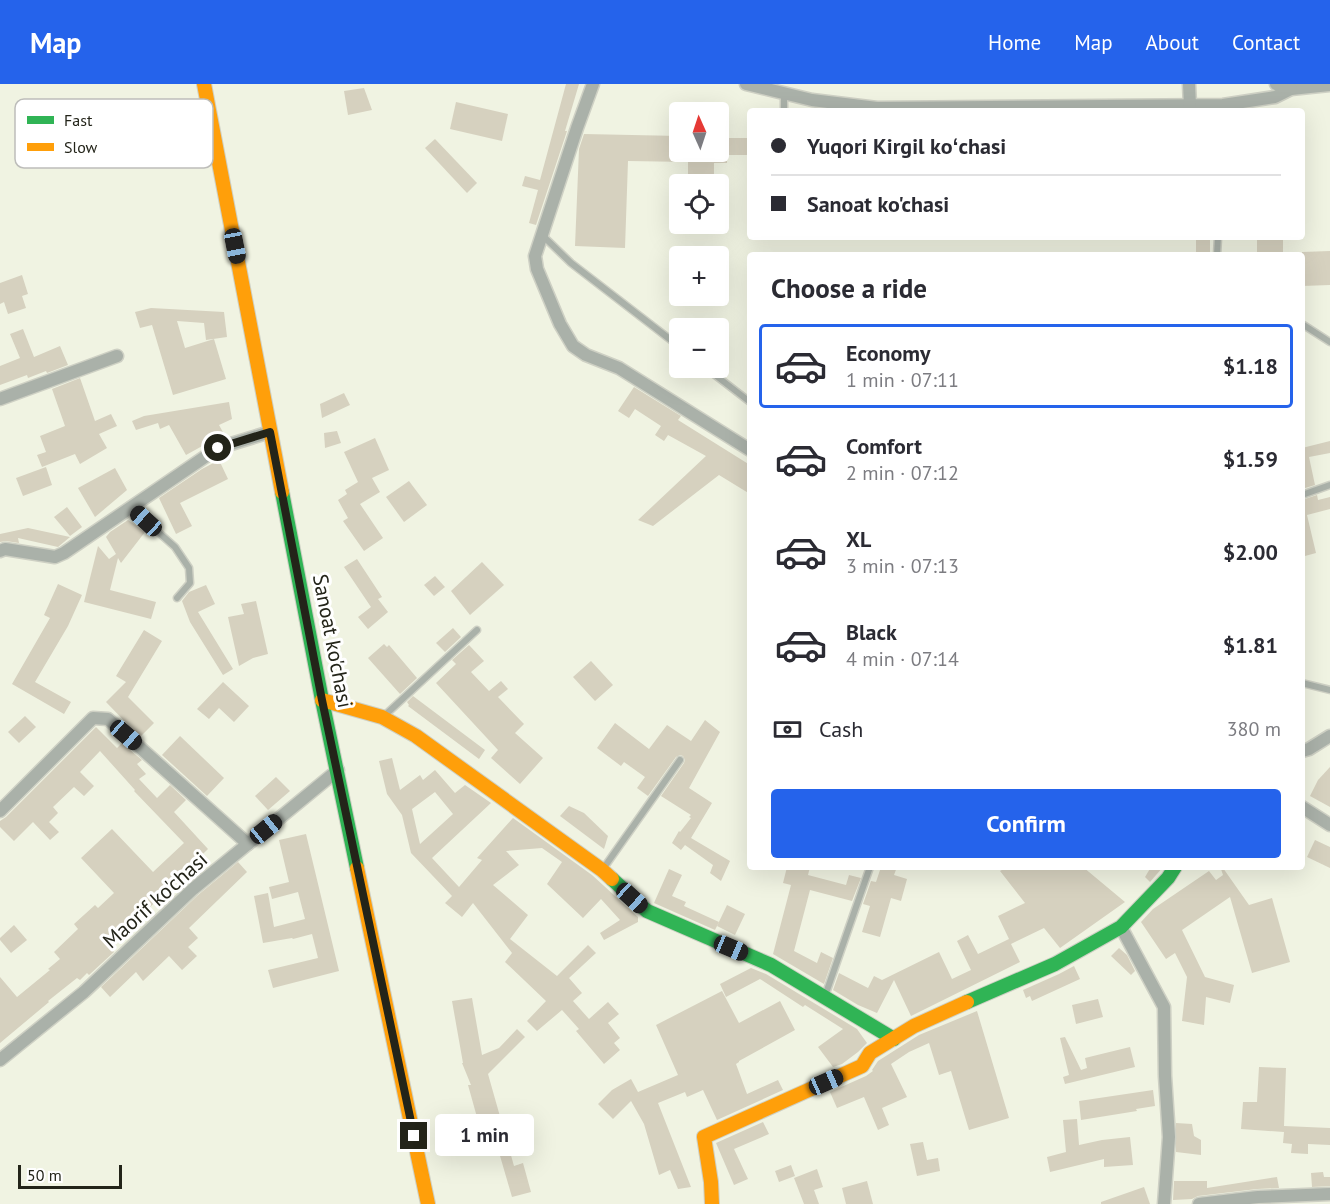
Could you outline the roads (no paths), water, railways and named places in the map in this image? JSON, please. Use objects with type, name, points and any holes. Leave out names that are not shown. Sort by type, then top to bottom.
[{"type":"street","name":"Sanoat ko'chasi","points":[[204,84],[207,99]]},
{"type":"street","points":[[593,84],[536,255],[537,269],[560,324],[573,346],[586,355],[620,368],[747,448]]},
{"type":"street","points":[[746,84],[812,100],[877,108],[1223,108],[1275,97],[1291,89],[1330,84]]},
{"type":"street","points":[[1183,108],[1189,84]]},
{"type":"street","points":[[1276,84],[1291,89]]},
{"type":"street","name":"Sanoat ko'chasi","points":[[213,131],[322,700],[428,1204]]},
{"type":"street","points":[[0,399],[117,356]]},
{"type":"street","points":[[0,551],[5,549],[55,557],[218,448],[270,432]]},
{"type":"street","points":[[322,700],[382,717],[416,736],[602,870],[647,911],[771,965],[894,1039]]},
{"type":"street","points":[[0,811],[93,718],[108,719],[248,844]]},
{"type":"street","points":[[1305,750],[1330,736]]},
{"type":"street","name":"Maorif ko'chasi","points":[[0,1060],[84,992],[193,889],[338,770]]},
{"type":"street","points":[[1305,809],[1330,825]]},
{"type":"street","points":[[712,1204],[704,1137],[862,1066],[870,1053],[914,1026],[1055,964],[1121,927],[1168,878],[1172,870]]},
{"type":"street","points":[[1121,927],[1164,1007],[1169,1137],[1164,1204]]},
{"type":"street","points":[[1198,1204],[1258,1197],[1330,1194]]},
{"type":"lane","points":[[784,93],[784,108]]},
{"type":"lane","points":[[542,234],[571,263],[669,339]]},
{"type":"lane","points":[[1305,326],[1330,342]]},
{"type":"lane","points":[[719,378],[747,400]]},
{"type":"lane","points":[[1305,494],[1330,485]]},
{"type":"lane","points":[[131,508],[175,548],[189,568],[190,583],[177,598]]},
{"type":"lane","points":[[382,717],[477,630]]},
{"type":"lane","points":[[1305,684],[1330,690]]},
{"type":"lane","points":[[602,870],[680,759]]},
{"type":"lane","points":[[825,996],[869,870]]}]
